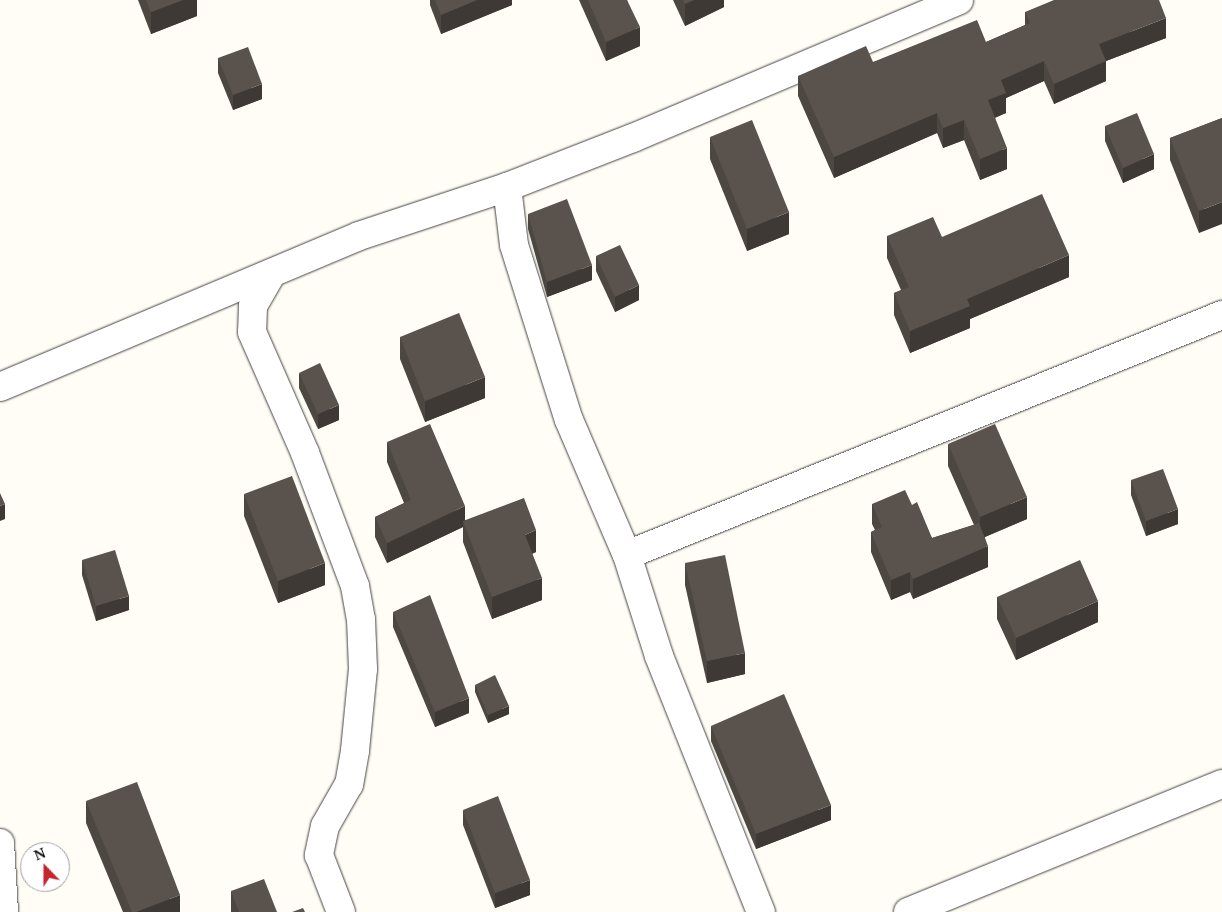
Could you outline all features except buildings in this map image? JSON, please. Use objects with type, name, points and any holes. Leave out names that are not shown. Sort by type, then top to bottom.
[{"type":"street","points":[[0,387],[359,236],[507,187],[959,0]]},
{"type":"street","points":[[507,187],[514,245],[569,420],[627,555],[659,656],[761,912]]},
{"type":"street","points":[[272,273],[253,306],[252,332],[305,453],[355,586],[361,619],[363,669],[355,751],[349,784],[325,826],[319,854],[341,912]]},
{"type":"street","points":[[627,555],[1222,315]]},
{"type":"street","points":[[908,912],[1222,784]]},
{"type":"street","points":[[0,843],[4,912]]}]
